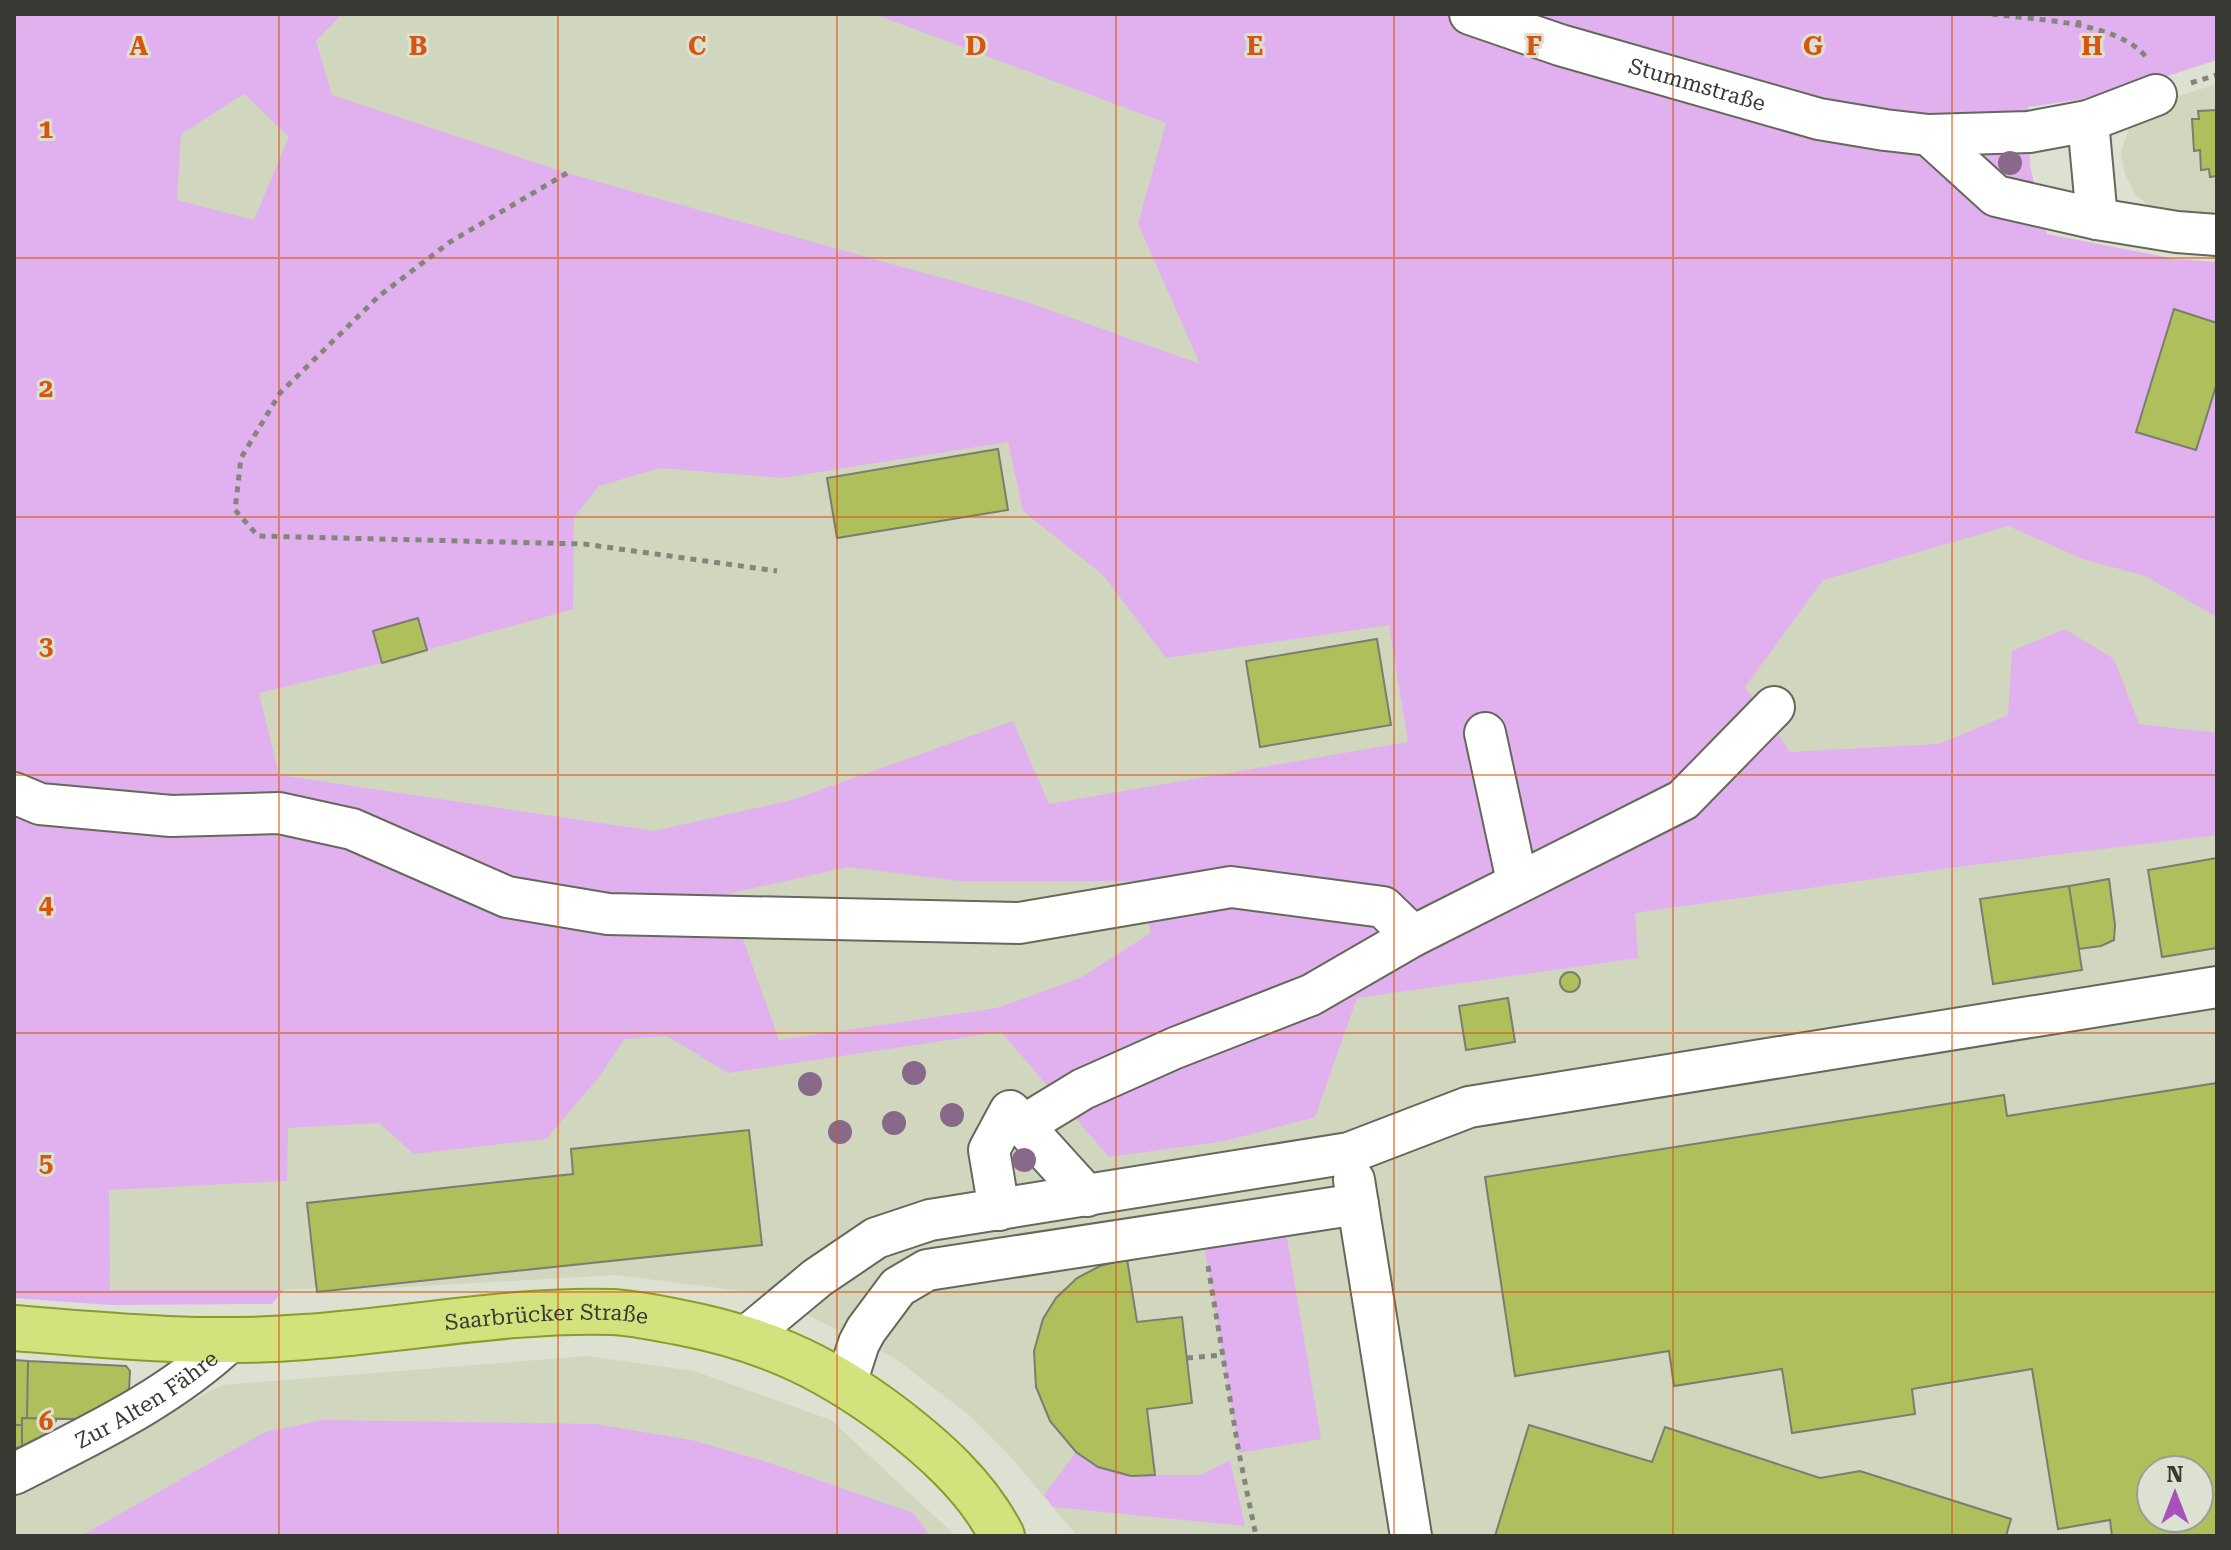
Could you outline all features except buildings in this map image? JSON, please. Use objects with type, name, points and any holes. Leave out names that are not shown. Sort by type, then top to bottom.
[{"type":"main road","name":"Saarbrücker Straße","points":[[14,1328],[230,1341],[306,1337],[520,1314],[615,1312],[658,1318],[746,1337],[846,1383],[911,1431],[952,1469],[990,1512],[1002,1536]]},
{"type":"street","name":"Stummstraße","points":[[1470,14],[1560,45],[1819,119],[1929,135],[2029,132],[2088,121],[2156,95]]},
{"type":"street","points":[[2088,121],[2097,219]]},
{"type":"street","points":[[1929,135],[1996,196],[2097,219],[2217,235]]},
{"type":"street","points":[[1024,1125],[1083,1089],[1175,1048],[1311,995],[1517,881],[1683,800],[1774,707]]},
{"type":"street","points":[[1485,733],[1517,881]]},
{"type":"street","points":[[14,793],[40,804],[171,816],[279,813],[352,829],[507,897],[608,914],[1019,923],[1231,887],[1383,907],[1413,936]]},
{"type":"street","points":[[746,1337],[817,1278],[876,1238],[930,1220],[1349,1153],[1469,1107],[2217,987]]},
{"type":"street","points":[[999,1210],[989,1150],[1010,1111],[1087,1196]]},
{"type":"street","points":[[1349,1153],[1411,1536]]},
{"type":"street","points":[[846,1383],[866,1330],[898,1287],[927,1270],[1358,1204]]},
{"type":"street","name":"Zur Alten Fähre","points":[[14,1474],[175,1387],[230,1341]]},
{"type":"path","points":[[1992,14],[2078,26],[2109,34]]},
{"type":"path","points":[[2078,26],[2080,14]]},
{"type":"path","points":[[567,173],[463,234],[379,296],[280,393],[241,458],[235,510],[258,536],[584,544],[777,571]]},
{"type":"path","points":[[1202,1228],[1256,1536]]},
{"type":"path","points":[[1187,1358],[1222,1355]]},
{"type":"shaded area","points":[[14,14],[1411,14],[2047,234],[2175,259],[2217,262],[2217,1536],[1077,1536],[1010,1456],[969,1415],[893,1357],[765,1294],[616,1275],[317,1292],[316,1288],[110,1290]]},
{"type":"shaded area","points":[[14,14],[342,14],[316,41],[332,95],[567,173],[1024,301],[1200,364],[1138,224],[1166,123],[874,14],[2217,14],[2217,60],[2082,99],[2028,107],[2030,166],[2047,234],[2175,259],[2217,262],[2217,323],[2174,310],[2136,431],[2196,450],[2217,383],[2217,617],[2145,576],[2083,559],[2008,526],[1823,580],[1745,687],[1790,752],[1939,744],[2008,715],[2012,651],[2065,629],[2114,659],[2139,724],[2217,733],[2217,835],[1957,867],[1635,913],[1638,958],[1357,998],[1315,1117],[1225,1141],[1109,1157],[1001,1032],[728,1073],[667,1036],[624,1039],[599,1077],[546,1139],[414,1154],[379,1123],[288,1128],[287,1181],[109,1190],[110,1290],[283,1290],[272,1304],[110,1305],[14,1298]],"holes":[[[244,94],[289,137],[254,220],[177,200],[181,134]],[[1008,442],[1023,511],[1103,575],[1166,658],[1389,625],[1408,742],[1049,804],[1013,721],[792,800],[654,831],[279,775],[259,693],[382,663],[374,631],[418,618],[427,650],[573,609],[574,517],[599,486],[660,468],[782,478]],[[848,867],[960,881],[1137,881],[1151,933],[1080,978],[997,1008],[779,1040],[727,894]]]},
{"type":"shaded area","points":[[2217,84],[2217,221],[2158,213],[2135,194],[2125,175],[2121,152],[2132,119],[2159,102]]},
{"type":"shaded area","points":[[1286,1232],[1321,1439],[1239,1453],[1204,1244]]},
{"type":"shaded area","points":[[588,1356],[694,1371],[831,1420],[956,1536],[14,1536],[14,1495],[222,1385]]},
{"type":"shaded area","points":[[324,1420],[595,1424],[696,1441],[767,1462],[913,1513],[930,1536],[81,1536],[265,1432]]},
{"type":"shaded area","points":[[1076,1452],[1098,1467],[1155,1475],[1201,1475],[1230,1460],[1245,1526],[1053,1507],[1044,1495]]}]
